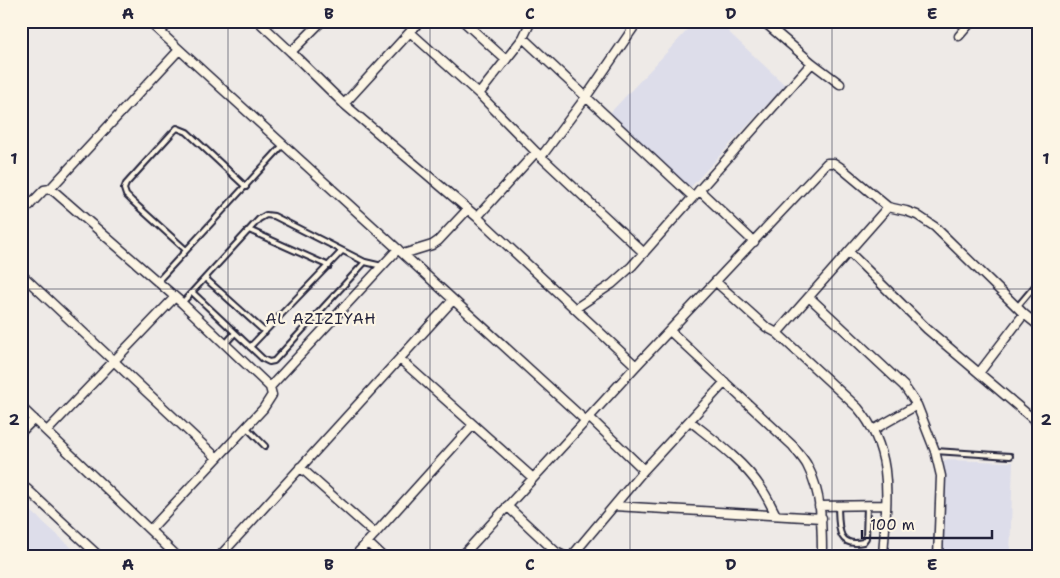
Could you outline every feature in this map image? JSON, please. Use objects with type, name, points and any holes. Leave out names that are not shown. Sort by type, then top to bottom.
[{"type":"street","points":[[148,21],[453,300],[644,470]]},
{"type":"street","points":[[160,32],[171,21]]},
{"type":"street","points":[[258,21],[344,104],[477,217],[636,366]]},
{"type":"street","points":[[291,52],[322,21]]},
{"type":"street","points":[[344,104],[420,21]]},
{"type":"street","points":[[463,21],[506,60]]},
{"type":"street","points":[[479,94],[523,38],[532,21]]},
{"type":"street","points":[[477,217],[539,154],[586,97],[638,21]]},
{"type":"street","points":[[764,21],[812,63],[840,84]]},
{"type":"street","points":[[959,36],[972,21]]},
{"type":"street","points":[[410,32],[479,94],[539,154],[644,253]]},
{"type":"street","points":[[523,38],[693,197]]},
{"type":"street","points":[[21,214],[44,190],[50,189],[179,50]]},
{"type":"street","points":[[576,308],[622,276],[812,63]]},
{"type":"street","points":[[461,557],[636,366],[827,163],[834,163],[840,167],[888,207],[917,215],[935,227],[1016,307],[1039,326]]},
{"type":"street","points":[[50,189],[175,297],[270,387],[272,394],[269,401],[150,530]]},
{"type":"street","points":[[699,190],[754,242]]},
{"type":"street","points":[[21,197],[30,205]]},
{"type":"street","points":[[777,332],[888,207]]},
{"type":"street","points":[[270,387],[382,266],[400,252],[432,245],[468,209]]},
{"type":"street","points":[[849,252],[927,329],[1039,424]]},
{"type":"street","points":[[21,274],[217,458]]},
{"type":"street","points":[[716,282],[766,327],[777,332],[858,408],[868,420],[882,450],[886,466],[887,484],[883,557]]},
{"type":"street","points":[[46,431],[175,297]]},
{"type":"street","points":[[809,297],[904,386],[917,405],[935,451],[941,476],[938,557]]},
{"type":"street","points":[[219,557],[453,300]]},
{"type":"street","points":[[979,373],[1024,314]]},
{"type":"street","points":[[670,331],[793,446],[807,465],[815,485],[822,518],[822,557]]},
{"type":"street","points":[[400,359],[533,478]]},
{"type":"street","points":[[507,506],[556,552],[571,557],[644,470],[725,382]]},
{"type":"street","points":[[873,430],[917,405]]},
{"type":"street","points":[[21,407],[175,556]]},
{"type":"street","points":[[21,432],[34,419]]},
{"type":"street","points":[[690,421],[745,468],[761,488],[776,515]]},
{"type":"street","points":[[354,557],[473,424]]},
{"type":"street","points":[[300,467],[375,534]]},
{"type":"street","points":[[27,489],[100,557]]},
{"type":"street","points":[[819,506],[886,505]]},
{"type":"street","points":[[614,506],[822,518]]},
{"type":"street","points":[[367,542],[383,557]]},
{"type":"lane","points":[[186,250],[132,201],[124,190],[126,184],[173,132],[178,128],[187,132],[246,187]]},
{"type":"lane","points":[[158,282],[283,145]]},
{"type":"lane","points":[[182,304],[259,219],[266,215],[274,216],[342,252],[365,262],[382,266]]},
{"type":"lane","points":[[249,230],[329,266]]},
{"type":"lane","points":[[250,347],[342,252]]},
{"type":"lane","points":[[192,292],[263,359],[269,362],[274,361],[365,262]]},
{"type":"lane","points":[[205,278],[265,332]]},
{"type":"lane","points":[[1016,307],[1039,281]]},
{"type":"lane","points":[[314,318],[325,327]]},
{"type":"lane","points":[[225,344],[235,333]]},
{"type":"lane","points":[[246,427],[266,446]]},
{"type":"lane","points":[[935,451],[1010,456]]},
{"type":"lane","points":[[838,506],[842,538],[847,541],[860,543],[864,542],[866,538],[867,505]]},
{"type":"shaded area","points":[[696,21],[717,21],[785,85],[689,189],[609,114]]},
{"type":"shaded area","points":[[944,460],[1013,462],[1010,557],[941,557]]},
{"type":"shaded area","points":[[21,502],[82,557],[21,557]]},
{"type":"district","name":"AL AZIZIYAH","points":[[321,319]]}]
